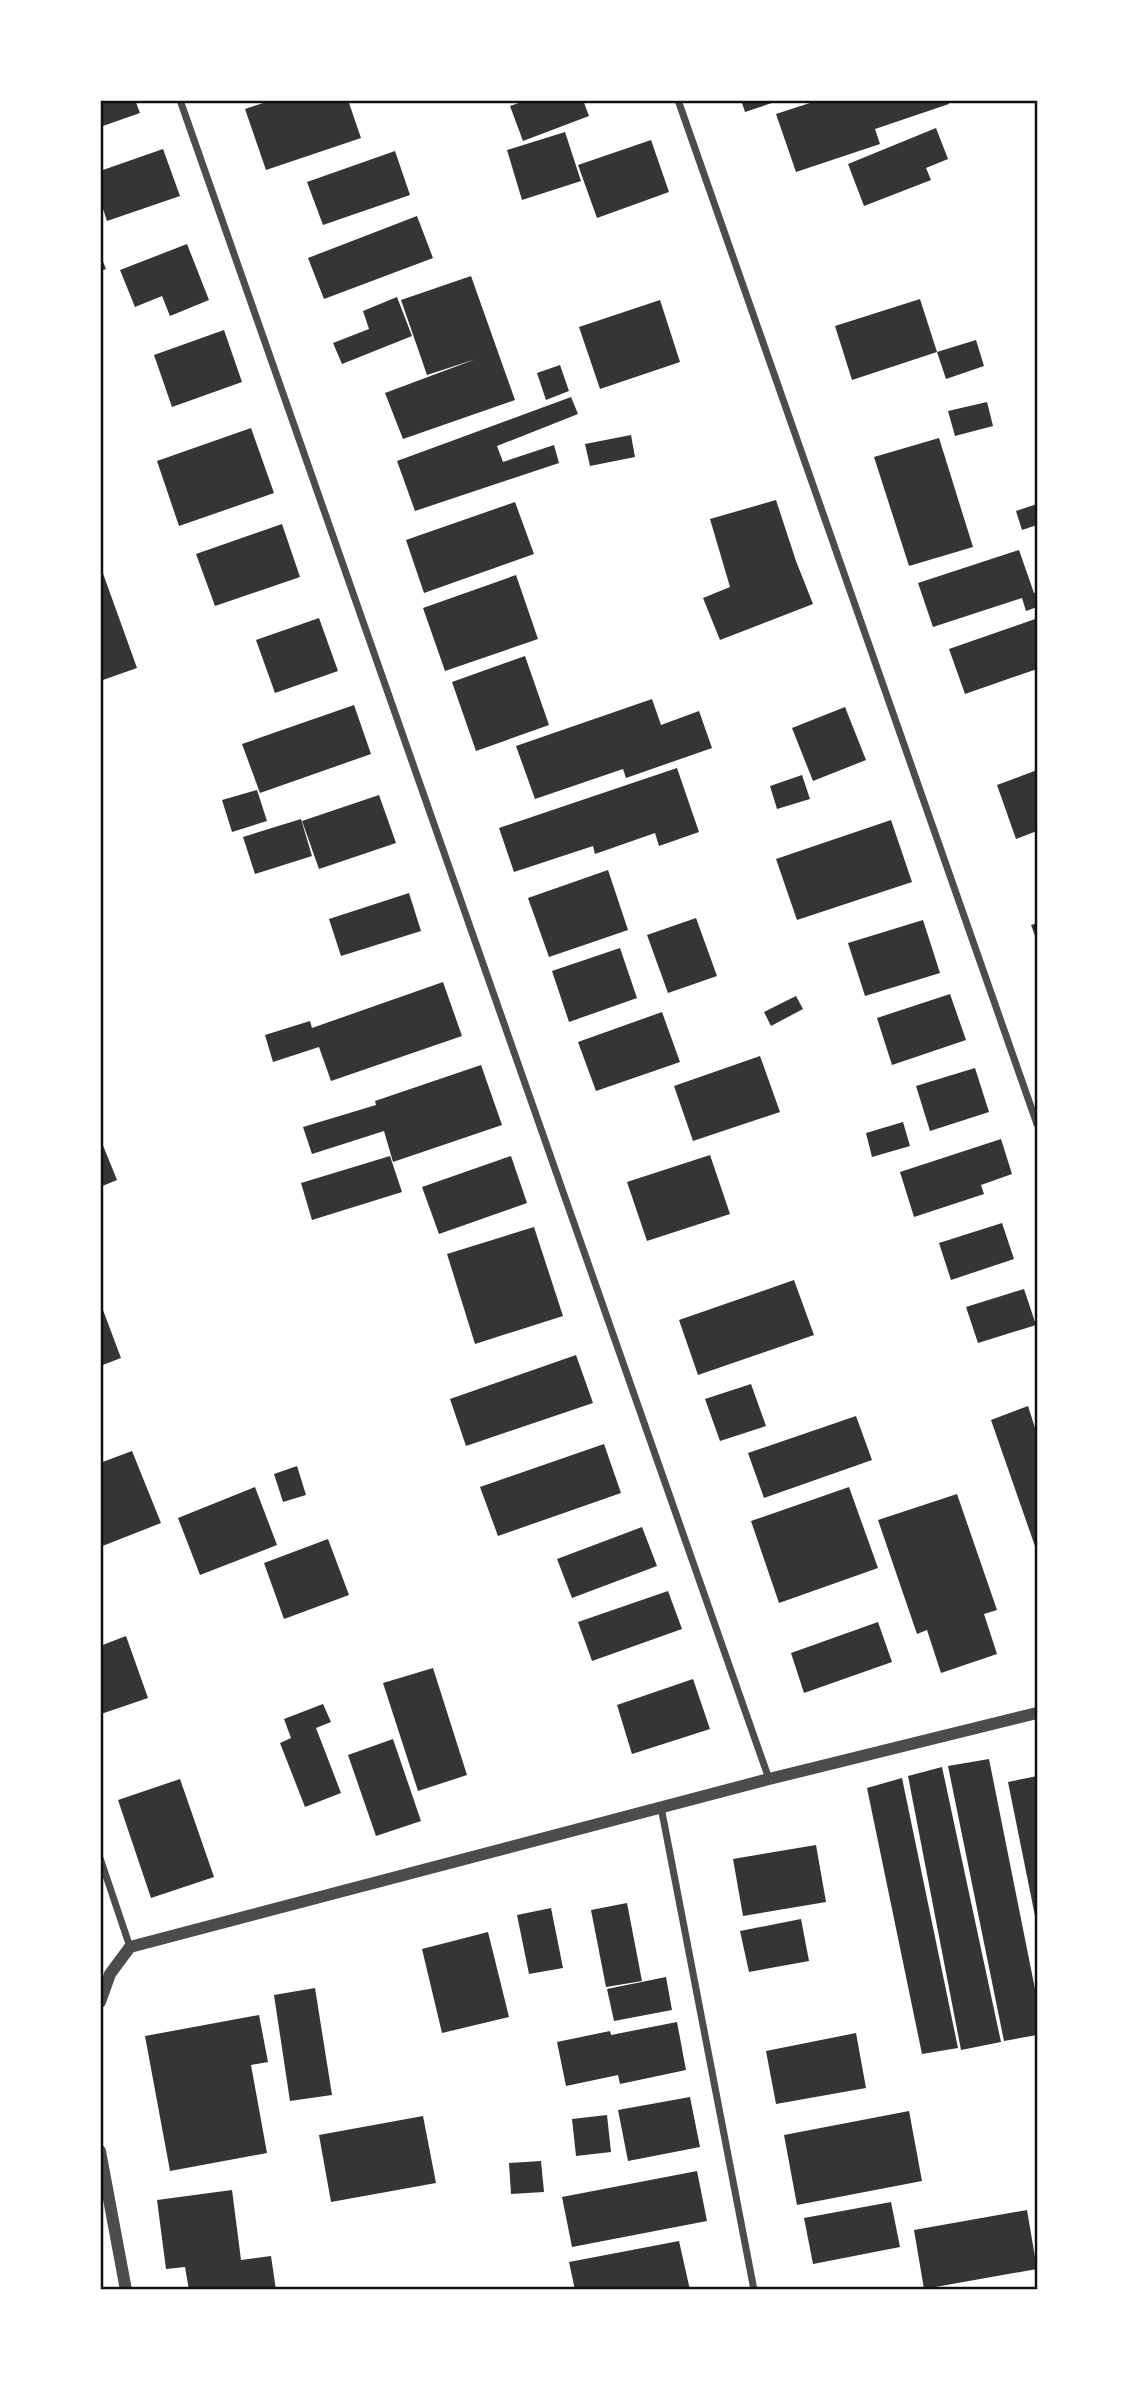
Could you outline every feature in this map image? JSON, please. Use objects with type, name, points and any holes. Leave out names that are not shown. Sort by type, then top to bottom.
[{"type":"street","points":[[180,100],[769,1779]]},
{"type":"street","points":[[678,100],[1037,1124]]},
{"type":"street","points":[[100,2001],[110,1974],[130,1947],[769,1779],[1037,1713]]},
{"type":"street","points":[[661,1807],[754,2290]]},
{"type":"street","points":[[100,1858],[130,1947]]},
{"type":"street","points":[[100,2151],[126,2290]]},
{"type":"building","points":[[100,100],[135,100],[140,113],[100,127]]},
{"type":"building","points":[[272,100],[348,100],[361,138],[266,170],[245,109]]},
{"type":"building","points":[[527,100],[583,100],[589,116],[523,141],[510,106]]},
{"type":"building","points":[[741,100],[781,100],[745,112]]},
{"type":"building","points":[[819,100],[947,100],[949,104],[875,129],[880,144],[796,172],[776,114]]},
{"type":"building","points":[[936,128],[948,159],[926,168],[931,180],[864,206],[848,164]]},
{"type":"building","points":[[565,132],[581,181],[522,200],[507,150]]},
{"type":"building","points":[[651,140],[669,192],[597,218],[578,165]]},
{"type":"building","points":[[163,149],[180,196],[107,221],[100,200],[100,171]]},
{"type":"building","points":[[395,151],[410,195],[323,225],[307,182]]},
{"type":"building","points":[[417,216],[433,258],[324,299],[308,258]]},
{"type":"building","points":[[187,244],[209,300],[170,316],[162,296],[135,307],[120,270]]},
{"type":"building","points":[[100,254],[106,269],[100,271]]},
{"type":"building","points":[[471,276],[515,400],[403,439],[385,393],[476,359],[427,375],[401,300]]},
{"type":"building","points":[[397,297],[412,336],[342,364],[333,343],[369,329],[363,311]]},
{"type":"building","points":[[920,299],[937,352],[852,380],[835,326]]},
{"type":"building","points":[[660,300],[680,362],[600,389],[579,327]]},
{"type":"building","points":[[224,330],[242,382],[172,407],[154,355]]},
{"type":"building","points":[[976,340],[984,366],[946,379],[937,352]]},
{"type":"building","points":[[560,365],[569,391],[546,400],[537,373]]},
{"type":"building","points":[[571,397],[578,414],[497,446],[503,462],[554,445],[559,463],[415,511],[397,461]]},
{"type":"building","points":[[987,402],[993,426],[955,436],[948,411]]},
{"type":"building","points":[[251,428],[274,493],[179,526],[157,461]]},
{"type":"building","points":[[631,435],[635,457],[590,466],[585,444]]},
{"type":"building","points":[[939,438],[973,547],[909,566],[874,457]]},
{"type":"building","points":[[776,500],[813,604],[720,640],[703,598],[730,587],[710,519]]},
{"type":"building","points":[[515,502],[534,554],[424,593],[406,540]]},
{"type":"building","points":[[1037,504],[1037,525],[1022,530],[1016,511]]},
{"type":"building","points":[[282,524],[300,577],[215,606],[196,554]]},
{"type":"building","points":[[1019,550],[1034,593],[1037,592],[1037,607],[1026,611],[1022,598],[933,627],[918,583]]},
{"type":"building","points":[[100,565],[137,668],[100,681]]},
{"type":"building","points":[[516,575],[538,639],[445,671],[423,608]]},
{"type":"building","points":[[319,618],[338,671],[275,693],[256,640]]},
{"type":"building","points":[[1035,619],[1037,669],[965,694],[949,649]]},
{"type":"building","points":[[525,656],[549,725],[476,751],[452,682]]},
{"type":"building","points":[[652,699],[661,725],[699,711],[712,748],[626,778],[623,769],[535,799],[516,746]]},
{"type":"building","points":[[354,705],[371,754],[260,793],[242,744]]},
{"type":"building","points":[[845,707],[866,760],[813,781],[792,728]]},
{"type":"building","points":[[677,768],[699,832],[659,846],[655,833],[595,854],[593,846],[514,872],[499,828]]},
{"type":"building","points":[[1037,770],[1037,831],[1016,839],[997,785]]},
{"type":"building","points":[[802,775],[810,799],[777,809],[770,786]]},
{"type":"building","points":[[257,790],[267,821],[232,832],[222,800]]},
{"type":"building","points":[[379,795],[396,843],[319,869],[302,821]]},
{"type":"building","points":[[301,819],[312,856],[255,874],[243,837]]},
{"type":"building","points":[[891,820],[912,882],[797,920],[776,859]]},
{"type":"building","points":[[608,870],[628,930],[549,957],[528,898]]},
{"type":"building","points":[[409,893],[421,931],[341,956],[329,919]]},
{"type":"building","points":[[696,918],[717,976],[668,993],[647,935]]},
{"type":"building","points":[[923,920],[940,973],[865,996],[848,943]]},
{"type":"building","points":[[1037,923],[1037,941],[1031,925]]},
{"type":"building","points":[[620,948],[637,998],[569,1022],[552,971]]},
{"type":"building","points":[[443,982],[462,1036],[331,1081],[319,1047],[273,1062],[265,1035],[310,1021],[312,1028]]},
{"type":"building","points":[[950,994],[966,1040],[892,1065],[877,1018]]},
{"type":"building","points":[[796,996],[803,1009],[771,1026],[764,1012]]},
{"type":"building","points":[[662,1012],[680,1062],[596,1091],[578,1042]]},
{"type":"building","points":[[760,1056],[780,1112],[693,1141],[674,1086]]},
{"type":"building","points":[[481,1065],[502,1125],[393,1162],[384,1131],[312,1154],[303,1127],[376,1105],[375,1101]]},
{"type":"building","points":[[975,1068],[989,1112],[930,1131],[916,1086]]},
{"type":"building","points":[[903,1122],[910,1146],[872,1157],[866,1133]]},
{"type":"building","points":[[100,1138],[117,1180],[100,1187]]},
{"type":"building","points":[[1001,1139],[1012,1174],[981,1185],[984,1194],[914,1217],[900,1172]]},
{"type":"building","points":[[710,1155],[730,1214],[647,1241],[627,1182]]},
{"type":"building","points":[[390,1156],[402,1192],[312,1220],[301,1183]]},
{"type":"building","points":[[511,1156],[527,1203],[439,1234],[422,1187]]},
{"type":"building","points":[[1002,1223],[1014,1259],[951,1280],[939,1243]]},
{"type":"building","points":[[534,1227],[563,1316],[475,1344],[447,1254]]},
{"type":"building","points":[[794,1280],[814,1335],[698,1375],[679,1320]]},
{"type":"building","points":[[1024,1289],[1036,1325],[978,1343],[966,1307]]},
{"type":"building","points":[[100,1302],[121,1358],[100,1366]]},
{"type":"building","points":[[576,1355],[593,1403],[466,1446],[450,1399]]},
{"type":"building","points":[[751,1384],[766,1426],[720,1441],[705,1399]]},
{"type":"building","points":[[1028,1406],[1037,1434],[1037,1552],[991,1420]]},
{"type":"building","points":[[856,1416],[872,1460],[764,1498],[748,1453]]},
{"type":"building","points":[[604,1444],[621,1493],[498,1536],[480,1487]]},
{"type":"building","points":[[132,1451],[161,1523],[100,1547],[100,1463]]},
{"type":"building","points":[[297,1466],[306,1495],[283,1502],[274,1474]]},
{"type":"building","points":[[255,1487],[277,1545],[200,1575],[178,1518]]},
{"type":"building","points":[[849,1487],[878,1568],[779,1603],[751,1521]]},
{"type":"building","points":[[957,1494],[997,1610],[984,1614],[997,1654],[941,1673],[927,1630],[917,1634],[878,1520]]},
{"type":"building","points":[[642,1527],[657,1566],[572,1598],[557,1559]]},
{"type":"building","points":[[328,1539],[349,1595],[284,1619],[264,1563]]},
{"type":"building","points":[[668,1591],[682,1629],[592,1661],[578,1622]]},
{"type":"building","points":[[878,1622],[892,1662],[804,1693],[791,1653]]},
{"type":"building","points":[[126,1636],[148,1698],[101,1714],[100,1646]]},
{"type":"building","points":[[433,1668],[467,1775],[418,1791],[383,1683]]},
{"type":"building","points":[[693,1679],[710,1729],[632,1754],[617,1705]]},
{"type":"building","points":[[323,1704],[331,1722],[316,1728],[341,1793],[305,1807],[280,1743],[291,1738],[284,1719]]},
{"type":"building","points":[[393,1739],[421,1821],[376,1836],[348,1755]]},
{"type":"building","points":[[989,1759],[1037,1999],[1037,2035],[1004,2041],[948,1766]]},
{"type":"building","points":[[942,1767],[1001,2042],[961,2050],[908,1776]]},
{"type":"building","points":[[1037,1776],[1037,1921],[1036,1921],[1008,1782]]},
{"type":"building","points":[[902,1778],[958,2048],[922,2054],[867,1788]]},
{"type":"building","points":[[180,1779],[214,1877],[151,1898],[118,1800]]},
{"type":"building","points":[[816,1845],[826,1902],[743,1916],[733,1859]]},
{"type":"building","points":[[627,1903],[642,1981],[606,1987],[591,1910]]},
{"type":"building","points":[[551,1908],[563,1968],[529,1974],[517,1915]]},
{"type":"building","points":[[801,1919],[809,1961],[749,1972],[740,1931]]},
{"type":"building","points":[[488,1932],[509,2017],[442,2033],[422,1949]]},
{"type":"building","points":[[666,1977],[672,2010],[614,2021],[607,1989]]},
{"type":"building","points":[[315,1988],[332,2095],[290,2101],[274,1995]]},
{"type":"building","points":[[259,2015],[268,2062],[251,2065],[267,2153],[170,2171],[145,2036]]},
{"type":"building","points":[[677,2022],[686,2070],[620,2084],[618,2075],[566,2086],[557,2042],[610,2031],[611,2035]]},
{"type":"building","points":[[856,2033],[866,2088],[776,2104],[766,2051]]},
{"type":"building","points":[[690,2097],[700,2147],[628,2161],[618,2110]]},
{"type":"building","points":[[909,2111],[922,2181],[797,2205],[784,2135]]},
{"type":"building","points":[[607,2115],[611,2152],[576,2156],[572,2119]]},
{"type":"building","points":[[423,2116],[436,2183],[331,2202],[319,2135]]},
{"type":"building","points":[[541,2161],[544,2192],[511,2194],[509,2163]]},
{"type":"building","points":[[697,2171],[707,2221],[572,2247],[562,2197]]},
{"type":"building","points":[[232,2190],[241,2260],[271,2256],[276,2290],[189,2290],[185,2267],[166,2269],[157,2200]]},
{"type":"building","points":[[891,2202],[900,2247],[813,2264],[804,2218]]},
{"type":"building","points":[[1027,2210],[1037,2269],[924,2289],[914,2230]]},
{"type":"building","points":[[679,2241],[690,2290],[575,2290],[569,2262]]}]
